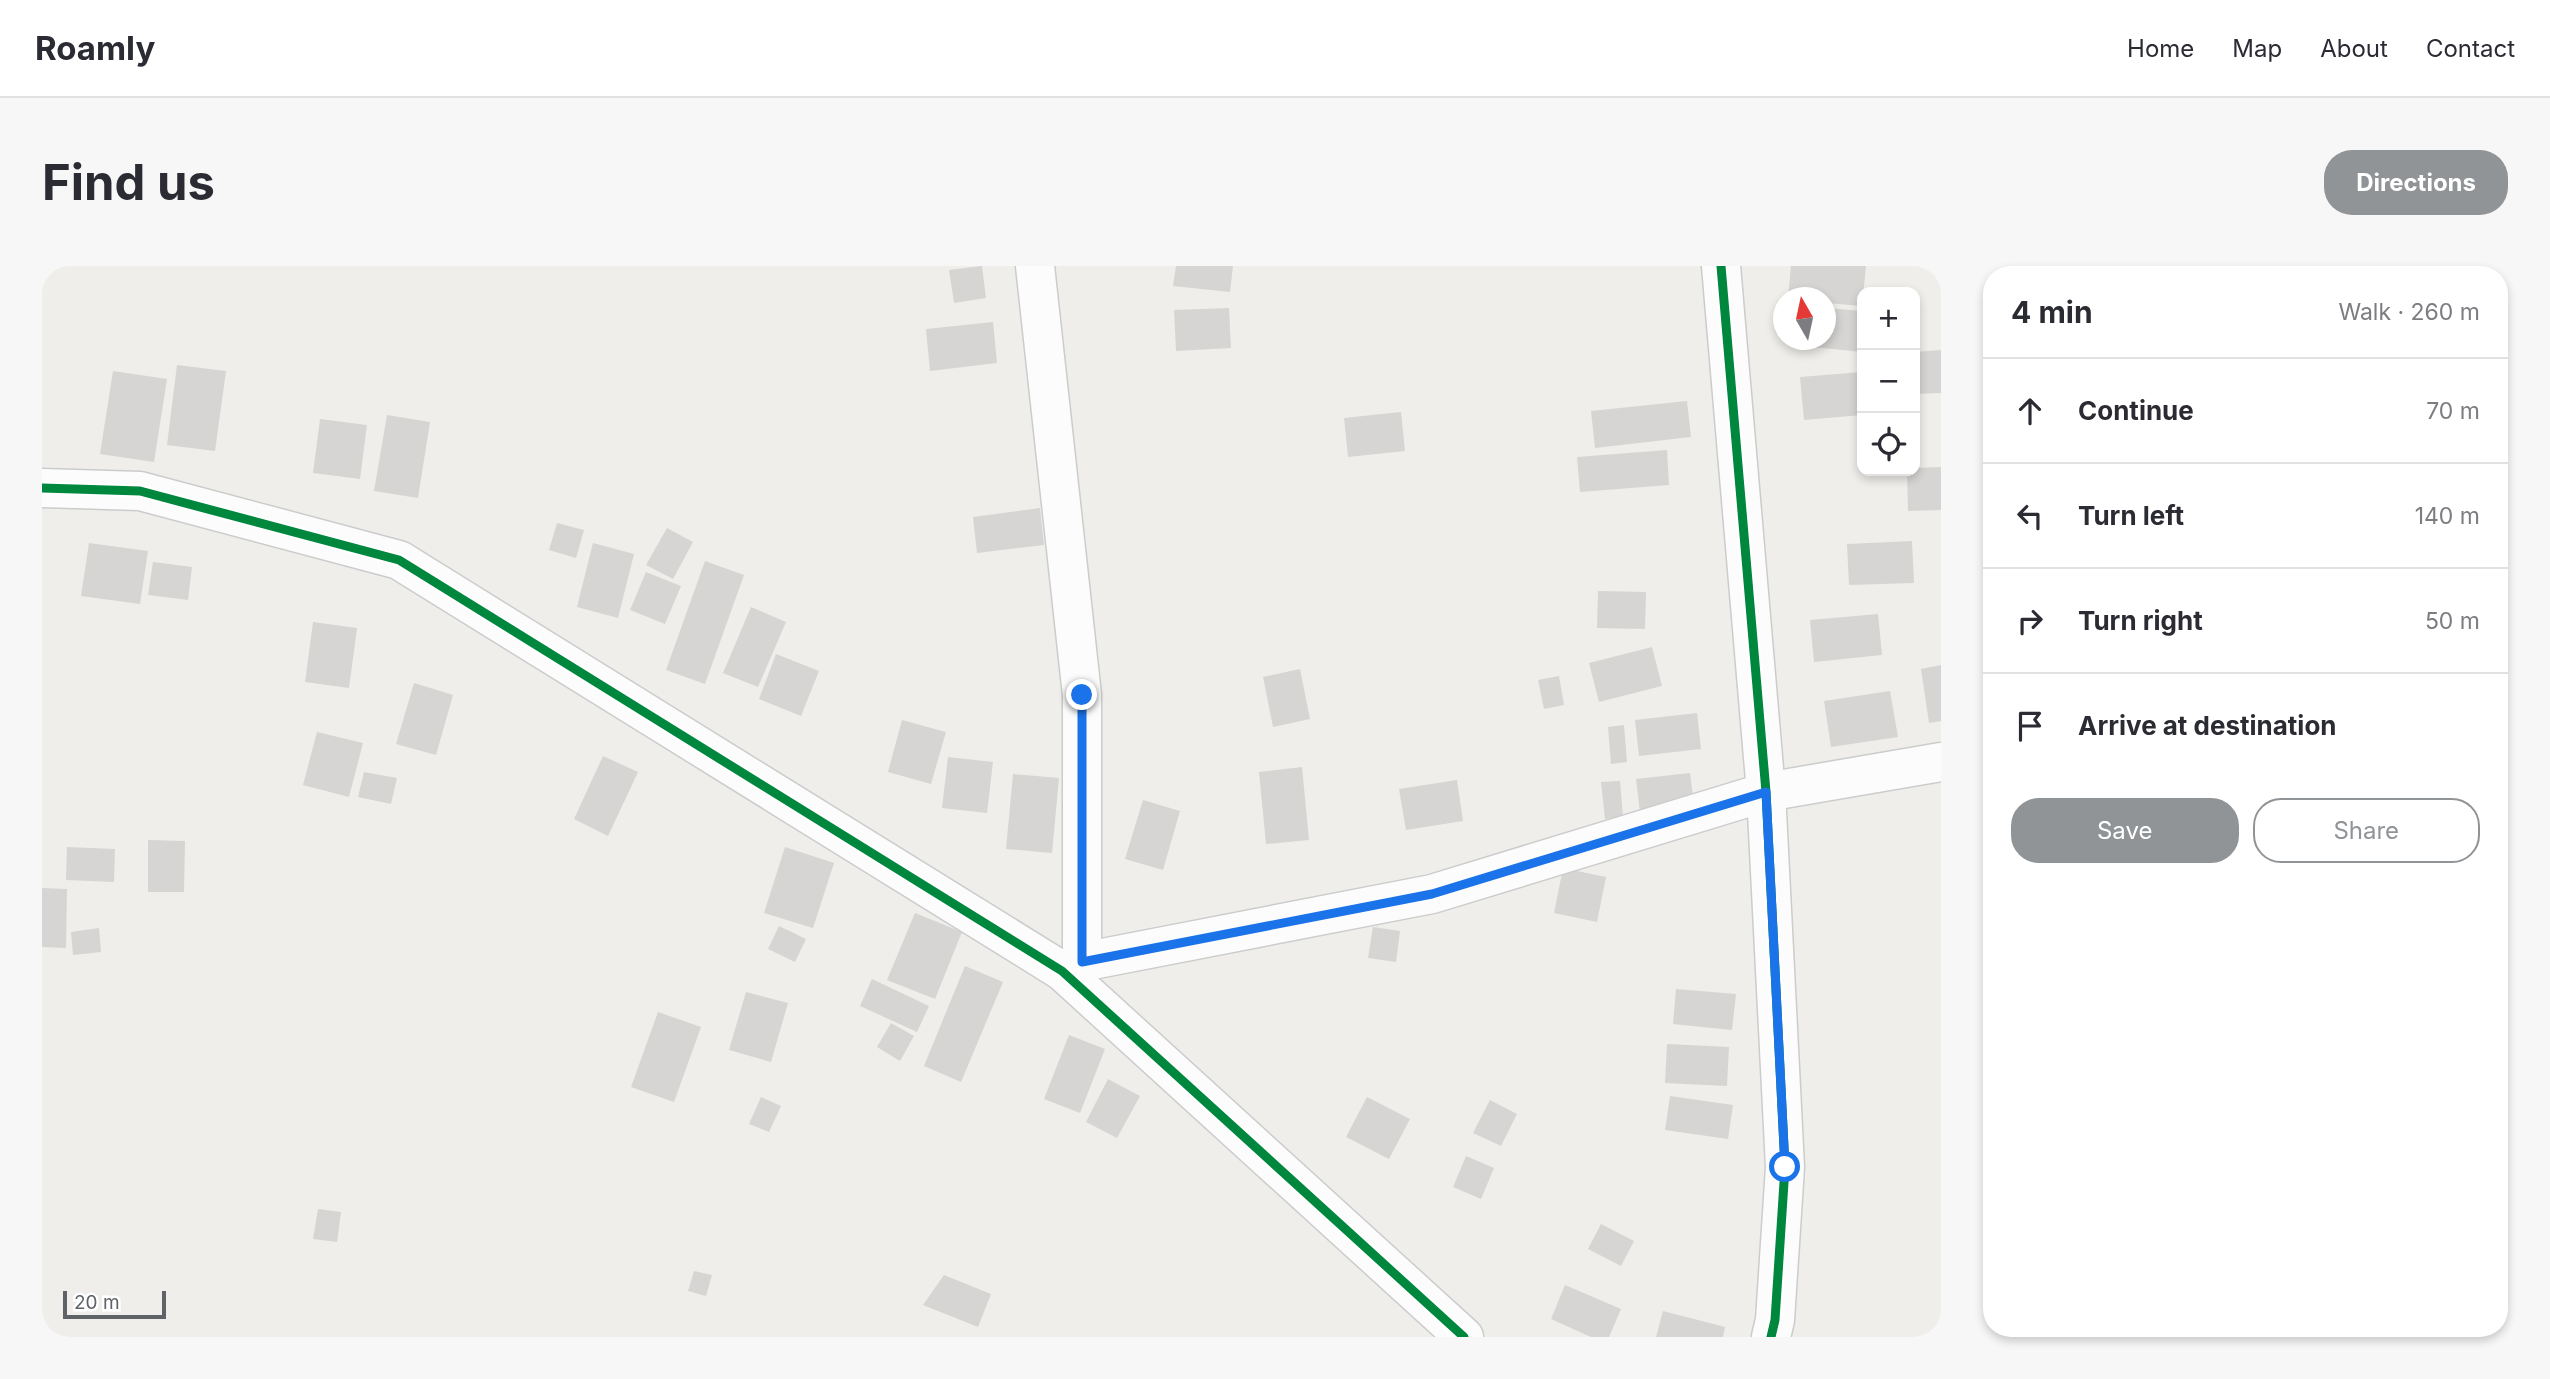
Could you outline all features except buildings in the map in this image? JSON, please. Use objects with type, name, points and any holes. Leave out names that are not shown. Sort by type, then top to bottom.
[{"type":"street","points":[[1035,266],[1082,695],[1072,966]]},
{"type":"street","points":[[1721,266],[1766,792],[1785,1167],[1775,1320],[1771,1337]]},
{"type":"street","points":[[42,488],[140,491],[399,560],[1072,966],[1464,1337]]},
{"type":"street","points":[[1072,966],[1432,894],[1766,792],[1941,762]]},
{"type":"cycle path","points":[[1721,266],[1766,792],[1785,1167],[1775,1320],[1771,1337]]},
{"type":"cycle path","points":[[42,488],[140,491],[399,560],[1062,971],[1464,1337]]},
{"type":"route","points":[[1082,695],[1082,962],[1432,894],[1766,792],[1785,1167]]}]
